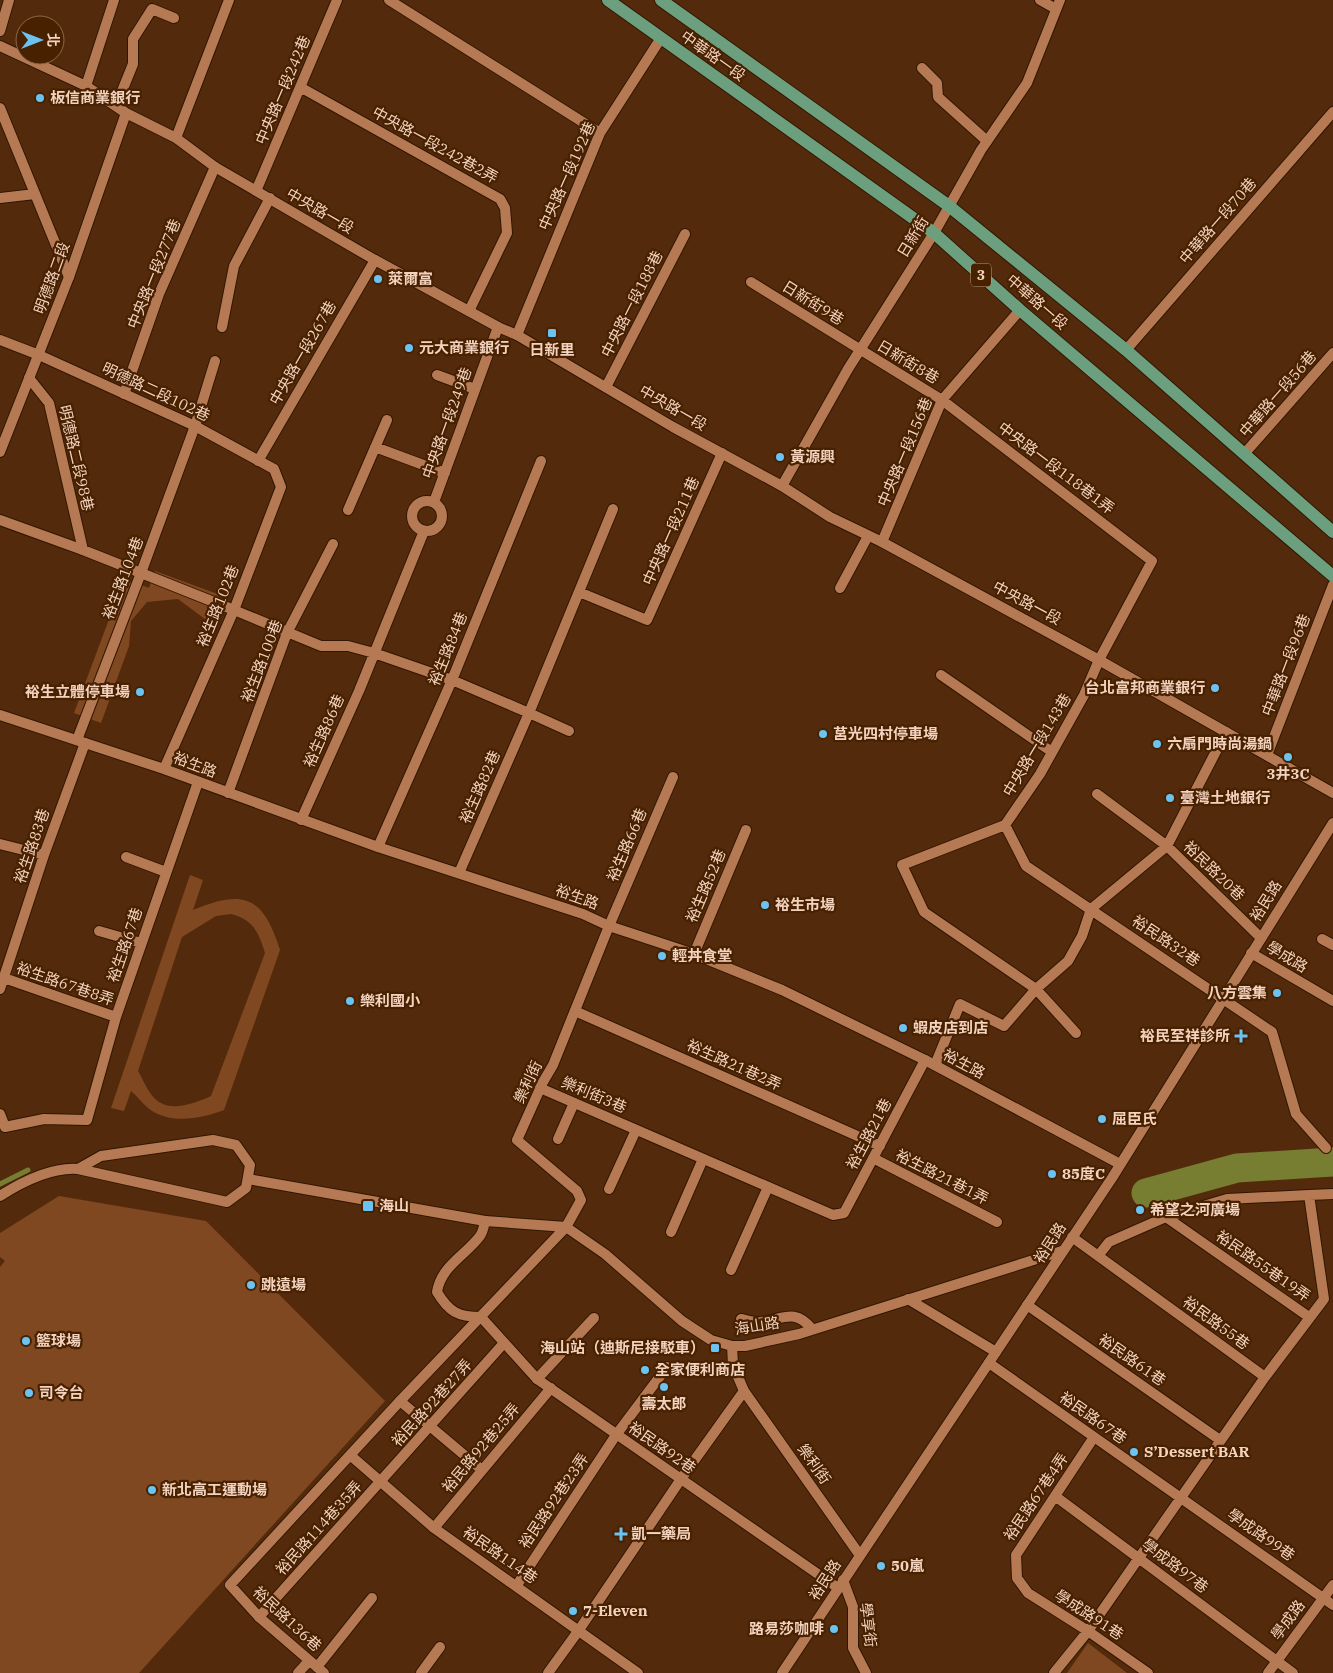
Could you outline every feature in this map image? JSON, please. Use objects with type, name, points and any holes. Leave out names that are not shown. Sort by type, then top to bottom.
[{"type":"main road","name":"中華路一段","points":[[608,0],[934,233],[1020,310],[1333,576]]},
{"type":"main road","name":"中華路一段","points":[[661,0],[949,206],[1126,350],[1333,532]]},
{"type":"street","points":[[0,31],[9,0]]},
{"type":"street","points":[[86,86],[114,0]]},
{"type":"street","points":[[176,138],[229,0]]},
{"type":"street","name":"中央路一段242巷","points":[[256,191],[337,0]]},
{"type":"street","points":[[389,0],[600,134]]},
{"type":"street","points":[[1040,0],[1058,4]]},
{"type":"street","name":"日新街","points":[[782,486],[859,350],[934,233],[987,141],[1027,83],[1058,4]]},
{"type":"street","points":[[116,106],[133,64],[133,39],[152,9],[174,18]]},
{"type":"street","name":"中央路一段192巷","points":[[516,335],[600,134],[661,38]]},
{"type":"street","name":"中央路一段","points":[[0,46],[86,86],[126,113],[176,138],[216,167],[375,260],[516,335],[782,486],[830,517],[882,542],[1099,660],[1333,793]]},
{"type":"street","points":[[922,68],[937,84],[938,97],[987,141]]},
{"type":"street","name":"中央路一段242巷2弄","points":[[300,87],[500,199],[505,208],[507,234],[469,311]]},
{"type":"street","points":[[0,108],[69,277]]},
{"type":"street","name":"中華路一段70巷","points":[[1126,350],[1333,112]]},
{"type":"street","name":"明德路二段","points":[[0,452],[69,277],[126,113]]},
{"type":"street","name":"中央路一段277巷","points":[[124,394],[159,294],[216,167]]},
{"type":"street","points":[[0,198],[35,194]]},
{"type":"street","points":[[222,327],[234,266],[270,198]]},
{"type":"street","name":"中央路一段188巷","points":[[606,387],[685,234]]},
{"type":"street","name":"中央路一段267巷","points":[[258,461],[375,260]]},
{"type":"street","name":"日新街9巷","points":[[751,282],[859,350]]},
{"type":"street","name":"中央路一段156巷","points":[[882,542],[942,400],[1020,310]]},
{"type":"street","name":"中央路一段249巷","points":[[434,502],[498,327]]},
{"type":"street","name":"明德路二段102巷","points":[[0,340],[39,355],[196,426],[258,461]]},
{"type":"street","name":"日新街8巷","points":[[859,350],[942,400]]},
{"type":"street","name":"中華路一段56巷","points":[[1245,453],[1333,354]]},
{"type":"street","name":"裕生路104巷","points":[[81,741],[196,426],[215,361]]},
{"type":"street","points":[[437,375],[475,389]]},
{"type":"street","name":"明德路二段98巷","points":[[29,378],[49,403],[83,550]]},
{"type":"street","name":"中央路一段118巷1弄","points":[[942,400],[1152,560]]},
{"type":"street","points":[[348,510],[387,420]]},
{"type":"street","points":[[376,447],[445,473]]},
{"type":"street","name":"中央路一段211巷","points":[[579,592],[647,620],[722,453]]},
{"type":"street","name":"裕生路102巷","points":[[164,769],[234,610],[281,487],[274,469],[258,461]]},
{"type":"street","name":"裕生路84巷","points":[[378,847],[452,680],[541,461]]},
{"type":"street","name":"中央路一段249巷","points":[[424,500],[434,502],[441,509],[441,523],[434,530],[424,531],[419,529],[413,521],[413,510],[419,502],[424,500]]},
{"type":"street","name":"裕生路82巷","points":[[459,873],[529,713],[613,509]]},
{"type":"street","points":[[0,520],[142,573],[321,646],[348,646],[452,680],[569,731]]},
{"type":"street","points":[[374,653],[424,531]]},
{"type":"street","points":[[840,588],[868,536]]},
{"type":"street","name":"裕生路100巷","points":[[228,793],[287,633],[333,544]]},
{"type":"street","name":"中央路一段143巷","points":[[1005,825],[1040,774],[1084,694],[1099,660],[1152,560]]},
{"type":"street","name":"中華路一段96巷","points":[[1267,755],[1333,585]]},
{"type":"street","name":"裕生路86巷","points":[[301,820],[374,653]]},
{"type":"street","points":[[941,675],[1052,752]]},
{"type":"street","name":"裕生路","points":[[0,715],[164,769],[378,847],[583,914],[609,926],[694,954],[782,990],[925,1060],[1120,1164]]},
{"type":"street","points":[[935,1065],[960,1004],[1004,1026],[1036,988],[1068,962],[1082,936],[1091,909],[1168,846],[1226,732]]},
{"type":"street","name":"裕生路83巷","points":[[0,989],[81,741]]},
{"type":"street","name":"裕生路66巷","points":[[609,926],[673,777]]},
{"type":"street","name":"裕生路67巷","points":[[0,1114],[5,1127],[44,1119],[87,1120],[116,1017],[198,782]]},
{"type":"street","name":"裕民路20巷","points":[[1097,794],[1168,846],[1261,938]]},
{"type":"street","name":"裕民路","points":[[782,1673],[859,1554],[1028,1305],[1120,1164],[1333,823]]},
{"type":"street","points":[[1005,825],[902,865],[924,912],[1036,988],[1076,1033]]},
{"type":"street","name":"裕民路32巷","points":[[1005,825],[1026,866],[1224,997],[1272,1032],[1296,1114],[1326,1148]]},
{"type":"street","name":"裕生路52巷","points":[[694,954],[746,830]]},
{"type":"street","points":[[0,844],[44,855]]},
{"type":"street","points":[[126,857],[166,872]]},
{"type":"street","name":"樂利街","points":[[566,1227],[581,1200],[577,1191],[517,1140],[540,1088],[553,1065],[609,926]]},
{"type":"street","points":[[99,931],[142,943]]},
{"type":"street","points":[[1322,939],[1333,945]]},
{"type":"street","name":"學成路","points":[[1251,953],[1333,1002]]},
{"type":"street","name":"裕生路67巷8弄","points":[[4,978],[116,1017]]},
{"type":"street","name":"裕生路21巷2弄","points":[[575,1011],[880,1146]]},
{"type":"street","name":"裕生路21巷","points":[[834,1215],[844,1213],[925,1060]]},
{"type":"street","name":"樂利街3巷","points":[[540,1088],[834,1215]]},
{"type":"street","points":[[558,1139],[574,1103]]},
{"type":"street","name":"樂利街3巷","points":[[610,1189],[636,1130]]},
{"type":"street","points":[[0,1196],[15,1186],[65,1168],[78,1169],[227,1202],[246,1188],[250,1165],[236,1146],[212,1140],[102,1156],[78,1169]]},
{"type":"street","name":"裕生路21巷1弄","points":[[874,1158],[998,1222]]},
{"type":"street","points":[[671,1232],[703,1159]]},
{"type":"street","points":[[248,1179],[485,1221],[566,1227]]},
{"type":"street","points":[[730,1270],[768,1187]]},
{"type":"street","points":[[1098,1256],[1109,1242],[1175,1212],[1227,1199],[1333,1194]]},
{"type":"street","points":[[1054,1673],[1088,1631],[1265,1377],[1309,1317],[1328,1299],[1309,1195]]},
{"type":"street","name":"裕民路55巷19弄","points":[[1166,1217],[1309,1317]]},
{"type":"street","points":[[481,1317],[459,1316],[443,1303],[437,1292],[438,1282],[449,1266],[481,1235],[485,1221]]},
{"type":"street","points":[[350,1454],[566,1227]]},
{"type":"street","name":"海山路","points":[[566,1227],[605,1254],[682,1320],[711,1340],[732,1346],[762,1343],[812,1329],[1062,1251]]},
{"type":"street","name":"裕民路55巷","points":[[1072,1237],[1265,1377]]},
{"type":"street","points":[[908,1299],[996,1352]]},
{"type":"street","name":"裕民路61巷","points":[[1028,1305],[1220,1440]]},
{"type":"street","points":[[740,1319],[759,1322],[777,1317],[794,1316],[804,1320],[812,1329]]},
{"type":"street","name":"裕民路92巷","points":[[481,1317],[537,1379],[681,1479],[841,1584]]},
{"type":"street","points":[[537,1379],[594,1318]]},
{"type":"street","name":"裕民路92巷27弄","points":[[382,1482],[504,1344]]},
{"type":"street","name":"樂利街","points":[[732,1346],[733,1365],[744,1391],[859,1554]]},
{"type":"street","name":"裕民路67巷","points":[[989,1363],[1182,1496]]},
{"type":"street","name":"裕民路92巷23弄","points":[[516,1585],[616,1435],[667,1367]]},
{"type":"street","name":"裕民路92巷25弄","points":[[434,1528],[551,1388]]},
{"type":"street","points":[[548,1673],[681,1479],[744,1391]]},
{"type":"street","points":[[400,1401],[482,1470]]},
{"type":"street","name":"裕民路67巷4弄","points":[[1017,1578],[1016,1555],[1094,1437]]},
{"type":"street","name":"裕民路114巷","points":[[350,1454],[434,1528],[638,1673]]},
{"type":"street","name":"裕民路136巷","points":[[316,1667],[259,1617],[230,1585],[350,1454]]},
{"type":"street","name":"裕民路114巷35弄","points":[[259,1617],[382,1482]]},
{"type":"street","name":"學成路97巷","points":[[1055,1496],[1293,1673]]},
{"type":"street","name":"學成路99巷","points":[[1182,1496],[1333,1605]]},
{"type":"street","name":"學成路91巷","points":[[1017,1578],[1028,1593],[1088,1631],[1148,1673]]},
{"type":"street","name":"學享街","points":[[841,1584],[853,1607],[853,1648],[866,1673]]},
{"type":"street","name":"學成路","points":[[1268,1673],[1333,1585]]},
{"type":"street","points":[[298,1673],[316,1667],[372,1598]]},
{"type":"street","points":[[421,1673],[440,1647]]},
{"type":"shaded area","points":[[155,571],[223,596],[213,625],[178,599],[147,602],[131,621],[129,646],[101,723],[74,713],[124,579],[149,588]]},
{"type":"shaded area","points":[[190,875],[203,880],[193,910],[211,903],[238,899],[249,902],[258,908],[266,918],[280,950],[224,1110],[195,1118],[165,1117],[148,1108],[131,1091],[124,1111],[111,1108]],"holes":[[[231,914],[239,916],[254,928],[265,953],[211,1096],[180,1106],[161,1103],[157,1101],[148,1089],[138,1071],[182,937],[216,916]]]},
{"type":"shaded area","name":"新北高工運動場","points":[[59,1196],[206,1221],[385,1401],[139,1673],[0,1673],[0,1267],[5,1261],[0,1257],[0,1233]]},
{"type":"shaded area","points":[[1088,1643],[1127,1673],[1067,1673]]},
{"type":"waterway","points":[[1146,1193],[1237,1168],[1333,1162]]},
{"type":"waterway","points":[[0,1184],[28,1170]]},
{"type":"place","name":"板信商業銀行","points":[[40,98]]},
{"type":"place","name":"萊爾富","points":[[378,279]]},
{"type":"place","name":"日新里","points":[[552,333]]},
{"type":"place","name":"元大商業銀行","points":[[409,348]]},
{"type":"place","name":"黃源興","points":[[780,457]]},
{"type":"place","name":"台北富邦商業銀行","points":[[1215,688]]},
{"type":"place","name":"裕生立體停車場","points":[[140,692]]},
{"type":"place","name":"莒光四村停車場","points":[[823,734]]},
{"type":"place","name":"六扇門時尚湯鍋","points":[[1157,744]]},
{"type":"place","name":"3井3C","points":[[1288,757]]},
{"type":"place","name":"臺灣土地銀行","points":[[1170,798]]},
{"type":"place","name":"裕生市場","points":[[765,905]]},
{"type":"place","name":"輕丼食堂","points":[[662,956]]},
{"type":"place","name":"八方雲集","points":[[1277,993]]},
{"type":"place","name":"樂利國小","points":[[350,1001]]},
{"type":"place","name":"蝦皮店到店","points":[[903,1028]]},
{"type":"place","name":"裕民至祥診所","points":[[1241,1036]]},
{"type":"place","name":"屈臣氏","points":[[1102,1119]]},
{"type":"place","name":"85度C","points":[[1052,1174]]},
{"type":"place","name":"海山","points":[[368,1206]]},
{"type":"place","name":"希望之河廣場","points":[[1140,1210]]},
{"type":"place","name":"跳遠場","points":[[251,1285]]},
{"type":"place","name":"籃球場","points":[[26,1341]]},
{"type":"place","name":"海山站（迪斯尼接駁車）","points":[[715,1348]]},
{"type":"place","name":"全家便利商店","points":[[645,1370]]},
{"type":"place","name":"壽太郎","points":[[664,1387]]},
{"type":"place","name":"司令台","points":[[29,1393]]},
{"type":"place","name":"S’Dessert BAR","points":[[1134,1452]]},
{"type":"place","name":"新北高工運動場","points":[[152,1490]]},
{"type":"place","name":"凱一藥局","points":[[621,1534]]},
{"type":"place","name":"50嵐","points":[[881,1566]]},
{"type":"place","name":"7-Eleven","points":[[573,1611]]},
{"type":"place","name":"路易莎咖啡","points":[[834,1629]]}]
